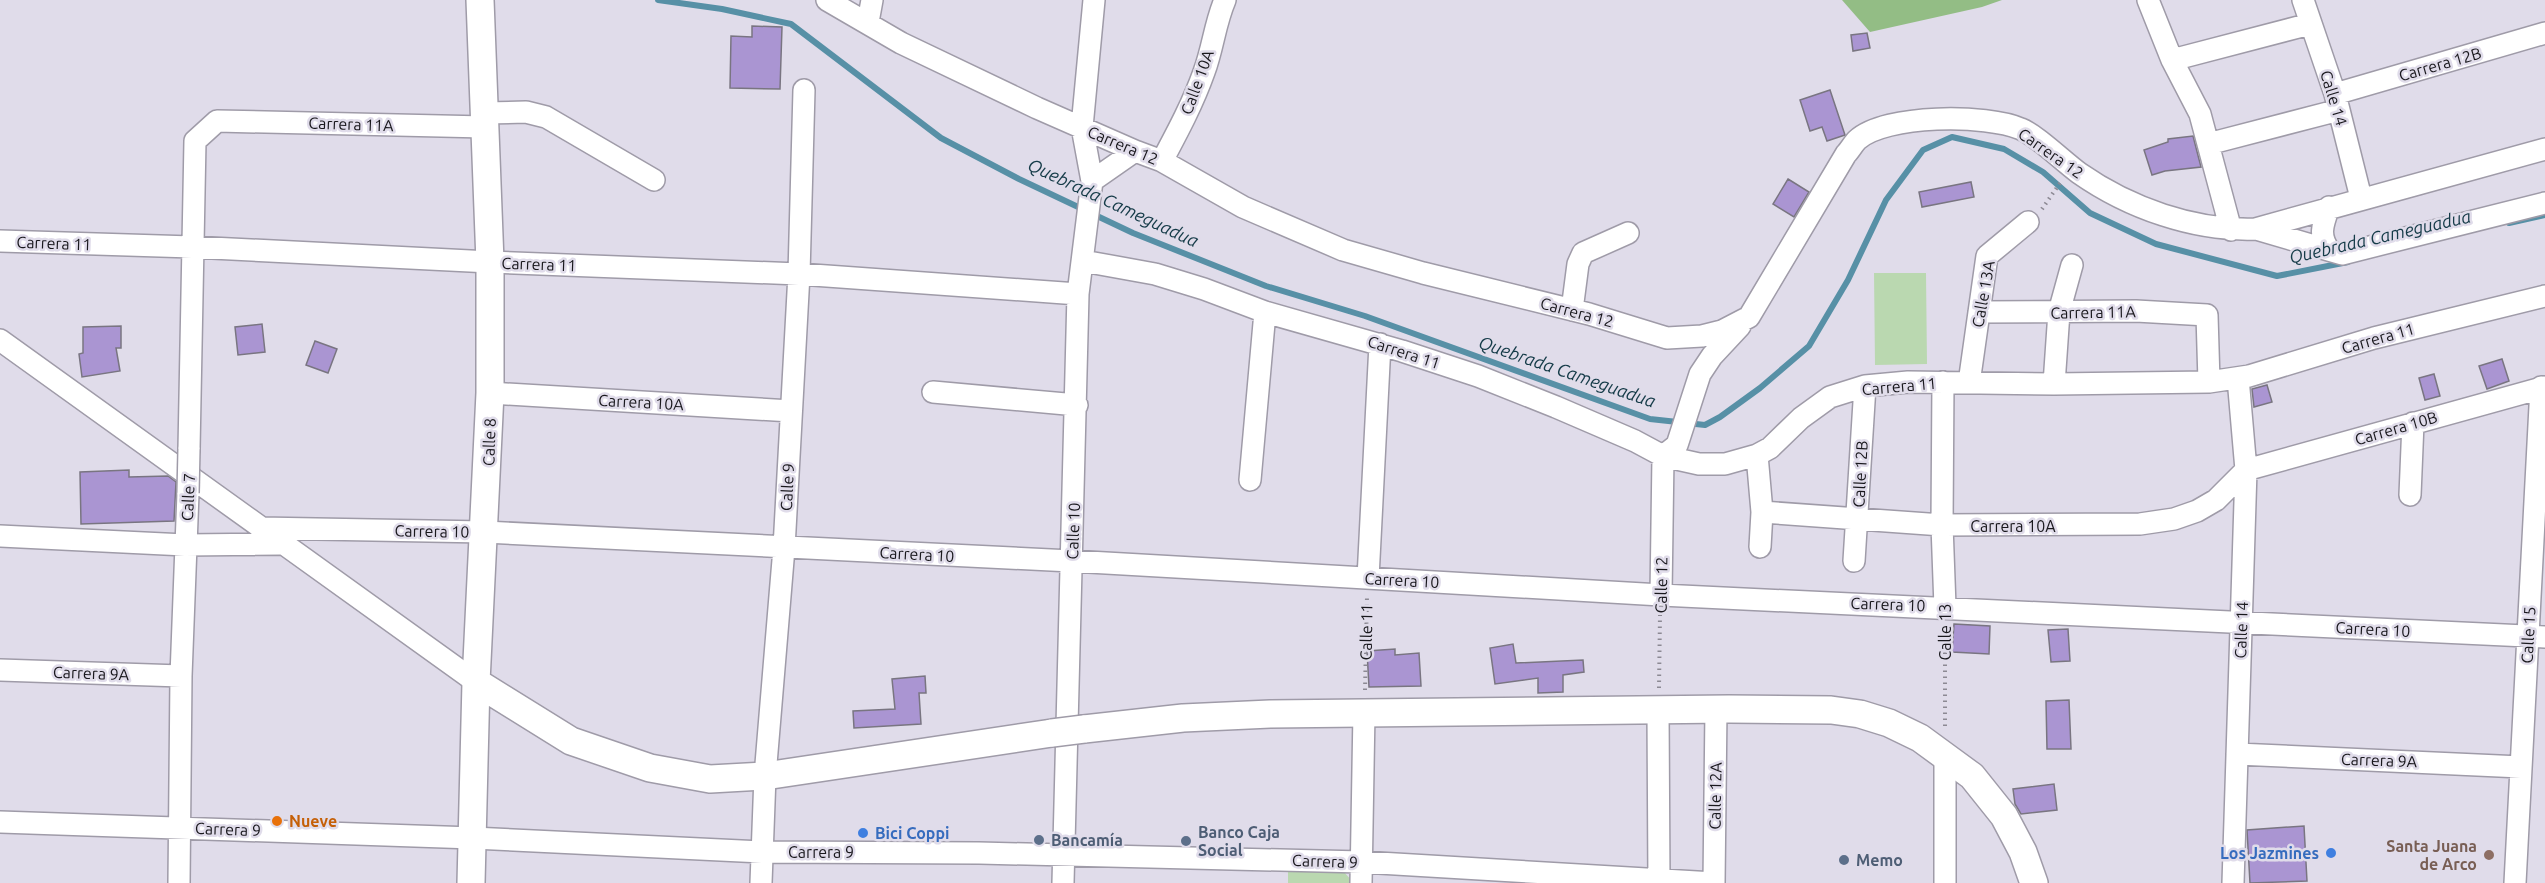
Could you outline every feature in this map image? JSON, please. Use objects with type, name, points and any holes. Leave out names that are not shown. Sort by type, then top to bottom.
[{"type":"main road","name":"Calle 8","points":[[471,883],[476,682],[490,393],[490,262],[480,9]]},
{"type":"main road","points":[[476,682],[571,741],[650,768],[710,779],[765,776],[1084,729],[1183,718],[1364,712],[1831,710],[1860,714],[1889,723],[1920,738],[1945,754],[1972,776],[1995,803],[2013,831],[2034,883]]},
{"type":"street","name":"Carrera 12","points":[[827,0],[901,42],[1082,127],[1162,161],[1243,207],[1343,250],[1423,273],[1572,310],[1667,338],[1702,336],[1722,331],[1749,316],[1846,154],[1858,139],[1893,124],[1931,119],[1978,121],[2022,129],[2082,175],[2117,196],[2196,225],[2231,230],[2254,229],[2545,149]]},
{"type":"street","points":[[868,22],[872,0]]},
{"type":"street","name":"Calle 10","points":[[1063,883],[1077,405],[1078,294],[1090,190],[1082,127],[1094,0]]},
{"type":"street","name":"Calle 10A","points":[[1162,161],[1205,69],[1218,16],[1226,0]]},
{"type":"street","points":[[2148,0],[2172,60],[2200,114],[2231,230]]},
{"type":"street","name":"Calle 14","points":[[2303,0],[2337,102],[2361,198]]},
{"type":"street","points":[[2172,60],[2310,24]]},
{"type":"street","name":"Carrera 12B","points":[[2208,144],[2545,33]]},
{"type":"street","name":"Calle 9","points":[[761,883],[765,776],[784,548],[799,274],[804,90]]},
{"type":"street","name":"Carrera 11A","points":[[217,121],[485,120],[526,112],[546,117],[654,180]]},
{"type":"street","name":"Calle 7","points":[[179,883],[181,676],[189,493],[195,141],[217,121]]},
{"type":"street","points":[[1090,190],[1135,151]]},
{"type":"street","name":"Carrera 12","points":[[2254,229],[2342,254],[2545,203]]},
{"type":"street","points":[[2329,207],[2322,229],[2322,241],[2329,250]]},
{"type":"street","name":"Calle 13A","points":[[1969,383],[1987,256],[2028,222]]},
{"type":"street","points":[[1572,310],[1578,264],[1583,253],[1628,233]]},
{"type":"street","name":"Carrera 11","points":[[0,241],[192,247],[799,274],[1078,294]]},
{"type":"street","name":"Carrera 11","points":[[1083,261],[1155,274],[1204,289],[1265,312],[1380,344],[1478,376],[1635,441],[1670,451],[1699,464],[1725,464],[1757,455],[1770,448],[1801,418],[1830,397],[1865,386],[1908,382],[2054,384],[2209,382],[2284,367],[2374,338],[2545,296]]},
{"type":"street","points":[[2054,384],[2059,312],[2072,265]]},
{"type":"street","name":"Carrera 11A","points":[[1979,312],[2136,310],[2207,315],[2209,382]]},
{"type":"street","points":[[1250,480],[1265,312]]},
{"type":"street","name":"Calle 12","points":[[1661,595],[1670,451],[1689,414],[1701,374],[1712,356],[1749,316]]},
{"type":"street","points":[[0,340],[476,682]]},
{"type":"street","points":[[1368,578],[1380,344]]},
{"type":"street","name":"Calle 14","points":[[2233,883],[2246,470],[2238,378]]},
{"type":"street","name":"Calle 13","points":[[1943,382],[1942,525],[1945,607]]},
{"type":"street","name":"Calle 12B","points":[[1854,561],[1865,386]]},
{"type":"street","name":"Carrera 10B","points":[[2246,470],[2543,387]]},
{"type":"street","name":"Calle 15","points":[[2515,883],[2521,767],[2537,637],[2543,387]]},
{"type":"street","points":[[933,392],[1077,405]]},
{"type":"street","name":"Carrera 10A","points":[[490,393],[791,411]]},
{"type":"street","points":[[2410,495],[2414,423]]},
{"type":"street","points":[[1757,455],[1762,512],[1760,547]]},
{"type":"street","name":"Carrera 10A","points":[[1762,512],[1942,525],[2140,524],[2174,519],[2197,511],[2216,500],[2246,470]]},
{"type":"street","name":"Carrera 10","points":[[260,528],[485,532],[1071,561],[1661,595],[2537,637]]},
{"type":"street","points":[[0,536],[185,545],[280,543]]},
{"type":"street","name":"Carrera 9A","points":[[0,670],[181,676]]},
{"type":"street","name":"Calle 12A","points":[[1714,883],[1716,709]]},
{"type":"street","points":[[1658,710],[1659,882]]},
{"type":"street","points":[[1361,873],[1364,712]]},
{"type":"street","points":[[1945,754],[1945,883]]},
{"type":"street","name":"Carrera 9A","points":[[2237,754],[2521,767]]},
{"type":"street","name":"Carrera 9","points":[[0,822],[473,838],[762,852],[1064,855],[1361,873],[1714,883]]},
{"type":"path","name":"Calle 11","points":[[1364,712],[1368,578]]},
{"type":"path","name":"Calle 12","points":[[1658,710],[1661,595]]},
{"type":"path","name":"Calle 13","points":[[1945,607],[1945,754]]},
{"type":"green space","points":[[1842,0],[2002,0],[1982,7],[1870,32]]},
{"type":"green space","points":[[1874,273],[1926,273],[1927,364],[1875,365]]},
{"type":"green space","points":[[1294,868],[1343,871],[1354,883],[1288,883],[1288,871]]},
{"type":"building","points":[[752,26],[782,27],[780,89],[730,88],[731,36],[752,37]]},
{"type":"building","points":[[1867,33],[1870,48],[1853,51],[1851,35]]},
{"type":"building","points":[[1830,90],[1845,135],[1827,141],[1822,127],[1810,131],[1800,100]]},
{"type":"building","points":[[2193,136],[2201,167],[2165,171],[2152,175],[2144,150],[2168,142],[2168,139]]},
{"type":"building","points":[[1788,179],[1809,192],[1794,217],[1773,204]]},
{"type":"building","points":[[1971,182],[1974,197],[1922,207],[1919,192]]},
{"type":"building","points":[[262,324],[265,352],[238,355],[235,327]]},
{"type":"building","points":[[121,326],[121,348],[116,348],[120,371],[82,377],[79,354],[83,353],[83,327]]},
{"type":"building","points":[[315,341],[337,349],[328,373],[306,365]]},
{"type":"building","points":[[2502,359],[2509,381],[2487,389],[2479,366]]},
{"type":"building","points":[[2434,374],[2440,396],[2425,400],[2419,378]]},
{"type":"building","points":[[2267,385],[2272,402],[2254,407],[2252,389]]},
{"type":"building","points":[[129,470],[129,477],[168,476],[176,482],[174,521],[81,524],[80,472]]},
{"type":"building","points":[[1954,624],[1990,626],[1989,654],[1952,652]]},
{"type":"building","points":[[2068,629],[2070,661],[2051,662],[2048,630]]},
{"type":"building","points":[[1513,644],[1516,663],[1583,660],[1584,672],[1563,675],[1563,692],[1538,693],[1538,678],[1495,684],[1490,648]]},
{"type":"building","points":[[1395,649],[1395,655],[1419,653],[1421,686],[1369,687],[1367,651]]},
{"type":"building","points":[[925,676],[926,693],[919,693],[921,724],[854,728],[853,711],[895,709],[892,679]]},
{"type":"building","points":[[2069,700],[2071,749],[2047,749],[2046,701]]},
{"type":"building","points":[[2054,784],[2057,810],[2021,814],[2015,804],[2013,789]]},
{"type":"building","points":[[2304,826],[2307,881],[2250,883],[2247,830]]},
{"type":"waterway","name":"Quebrada Cameguadua","points":[[658,0],[722,9],[791,24],[941,138],[1019,179],[1133,233],[1266,286],[1365,316],[1650,419],[1705,425],[1760,388],[1809,346],[1848,280],[1886,200],[1923,150],[1952,137],[2004,149],[2043,172],[2090,213],[2156,244],[2277,276],[2348,262]]},
{"type":"waterway","name":"Quebrada Cameguadua","points":[[2509,223],[2545,215]]},
{"type":"place","name":"Nueve","points":[[277,821]]},
{"type":"place","name":"Bici Coppi","points":[[863,833]]},
{"type":"place","name":"Bancamía","points":[[1039,840]]},
{"type":"place","name":"Banco Caja Social","points":[[1186,841]]},
{"type":"place","name":"Los Jazmines","points":[[2331,853]]},
{"type":"place","name":"Santa Juana de Arco","points":[[2489,855]]},
{"type":"place","name":"Memo","points":[[1844,860]]}]
